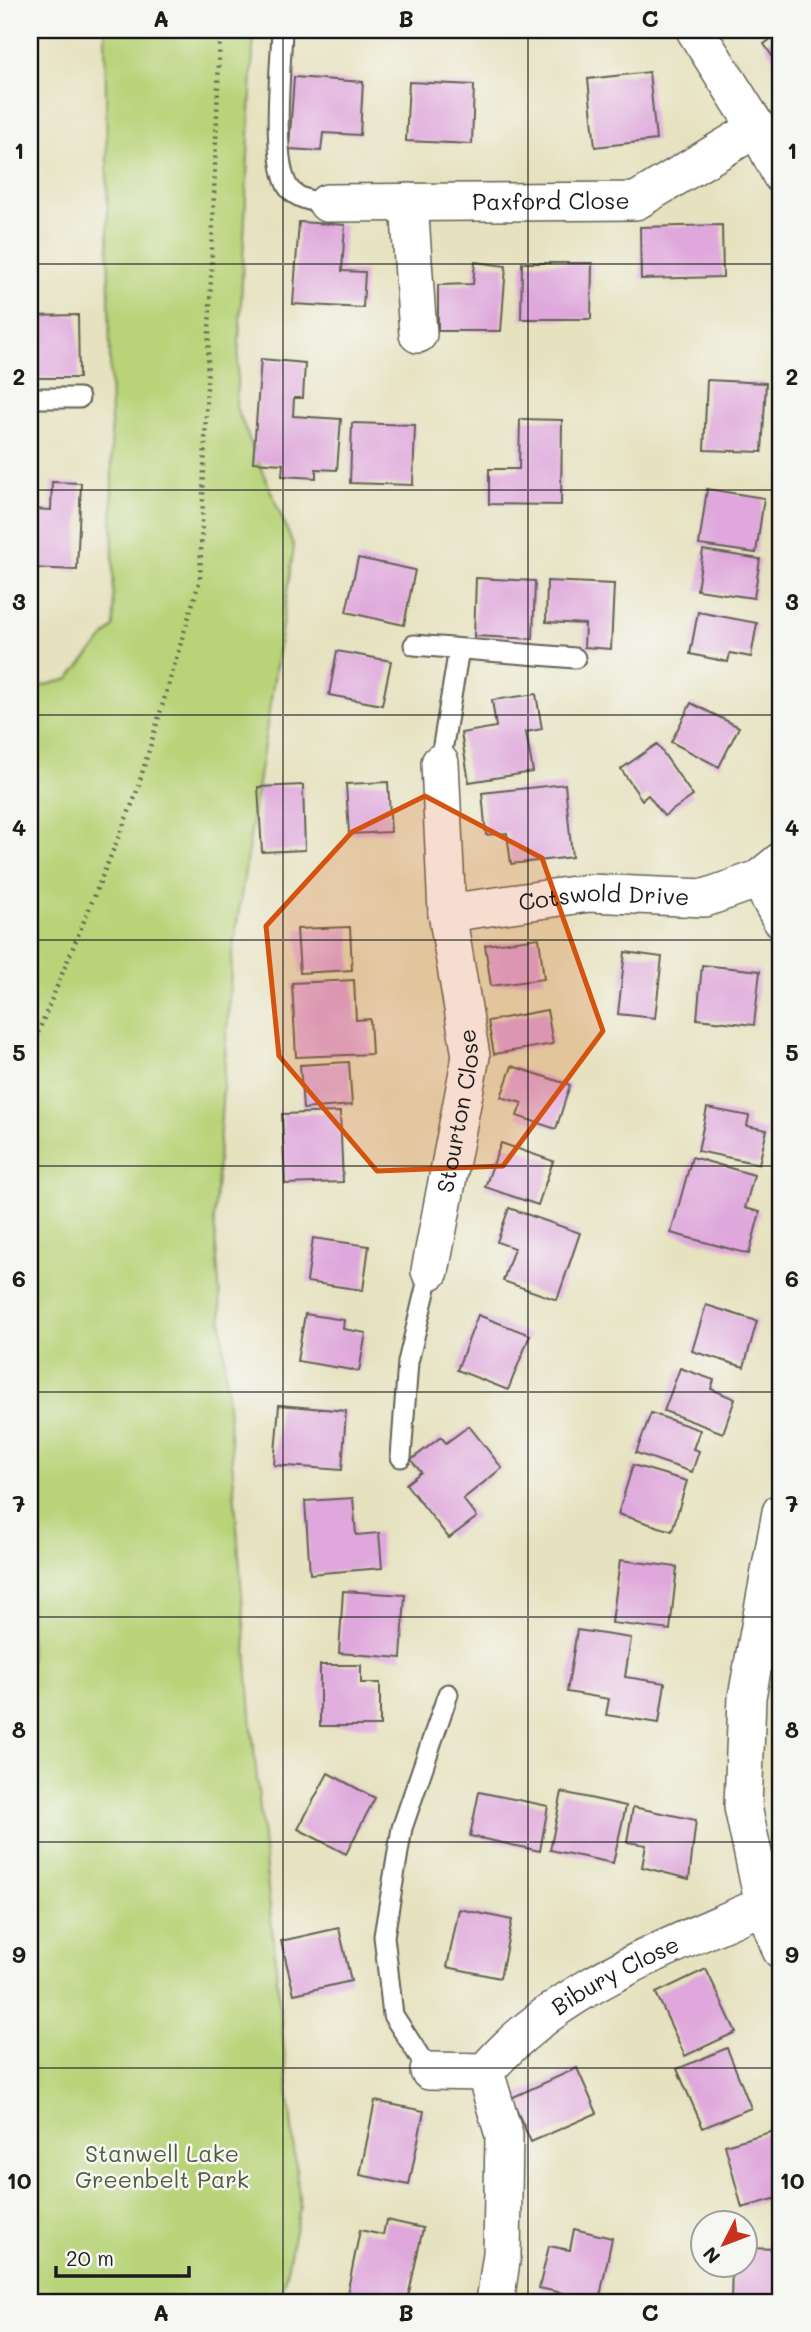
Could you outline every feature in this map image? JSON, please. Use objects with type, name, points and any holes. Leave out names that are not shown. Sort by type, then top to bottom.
[{"type":"street","points":[[695,30],[757,128],[781,175]]},
{"type":"street","name":"Paxford Close","points":[[327,202],[636,201],[757,128]]},
{"type":"street","points":[[409,202],[418,334]]},
{"type":"street","name":"Stourton Close","points":[[430,1271],[471,1056],[447,913],[440,763]]},
{"type":"street","name":"Cotswold Drive","points":[[447,913],[589,893],[705,898],[770,870],[781,919]]},
{"type":"street","points":[[781,1512],[747,1697],[743,1807],[764,1905],[781,1950]]},
{"type":"street","name":"Bibury Close","points":[[485,2072],[509,2043],[553,2009],[647,1958],[764,1905]]},
{"type":"street","points":[[429,2071],[485,2072],[504,2135],[502,2254],[495,2302]]},
{"type":"lane","points":[[282,30],[279,159],[289,189],[310,201],[327,202]]},
{"type":"lane","points":[[30,398],[79,398]]},
{"type":"lane","points":[[414,645],[575,657]]},
{"type":"lane","points":[[440,763],[459,649]]},
{"type":"lane","name":"Stourton Close","points":[[401,1457],[408,1362],[430,1271]]},
{"type":"lane","points":[[429,2071],[393,2015],[384,1936],[402,1828],[448,1694]]},
{"type":"path","points":[[30,1052],[135,797],[200,579],[220,30]]},
{"type":"highlighted area","points":[[425,796],[542,858],[603,1031],[503,1166],[377,1171],[279,1056],[266,926],[352,832]]},
{"type":"green space","name":"Stanwell Lake Greenbelt Park","points":[[105,30],[254,30],[236,407],[294,547],[232,956],[214,1219],[252,1729],[300,2208],[280,2302],[30,2302],[30,689],[69,679],[114,626]]},
{"type":"building","points":[[560,30],[576,30],[576,31],[561,34]]},
{"type":"building","points":[[781,32],[781,69],[764,44]]},
{"type":"building","points":[[649,72],[656,140],[595,147],[588,79]]},
{"type":"building","points":[[294,77],[363,82],[360,135],[323,133],[321,151],[289,149]]},
{"type":"building","points":[[409,82],[474,85],[472,144],[406,141]]},
{"type":"building","points":[[299,222],[345,225],[342,271],[365,272],[363,308],[293,304]]},
{"type":"building","points":[[722,225],[723,277],[641,279],[640,227]]},
{"type":"building","points":[[475,262],[506,266],[501,331],[438,331],[438,285],[473,284]]},
{"type":"building","points":[[522,263],[592,263],[591,319],[521,319]]},
{"type":"building","points":[[78,315],[79,378],[30,378],[30,316]]},
{"type":"building","points":[[261,359],[305,363],[303,398],[294,398],[293,416],[341,419],[337,470],[316,469],[316,478],[282,476],[283,464],[253,462]]},
{"type":"building","points":[[707,380],[766,383],[762,452],[704,450]]},
{"type":"building","points":[[520,419],[562,420],[561,505],[489,504],[489,469],[519,469]]},
{"type":"building","points":[[352,423],[415,425],[413,485],[350,483]]},
{"type":"building","points":[[52,482],[81,483],[77,570],[30,568],[30,509],[51,510]]},
{"type":"building","points":[[707,489],[764,498],[756,553],[699,545]]},
{"type":"building","points":[[703,550],[760,559],[754,598],[697,590]]},
{"type":"building","points":[[358,558],[415,570],[404,625],[346,612]]},
{"type":"building","points":[[476,578],[535,581],[533,639],[474,636]]},
{"type":"building","points":[[547,581],[614,584],[611,649],[584,647],[585,624],[546,622]]},
{"type":"building","points":[[698,612],[757,623],[751,657],[730,653],[728,662],[690,654]]},
{"type":"building","points":[[337,651],[391,661],[382,705],[329,695]]},
{"type":"building","points":[[536,694],[542,729],[526,732],[533,772],[469,782],[461,733],[496,727],[492,700]]},
{"type":"building","points":[[691,703],[739,727],[719,767],[671,742]]},
{"type":"building","points":[[657,744],[693,796],[664,816],[648,795],[642,800],[621,769]]},
{"type":"building","points":[[388,782],[391,832],[349,834],[346,784]]},
{"type":"building","points":[[565,784],[572,857],[511,864],[507,833],[486,835],[482,793]]},
{"type":"building","points":[[303,785],[305,850],[262,852],[258,787]]},
{"type":"building","points":[[350,927],[352,970],[300,973],[297,929]]},
{"type":"building","points":[[539,938],[544,979],[491,986],[485,945]]},
{"type":"building","points":[[625,952],[662,957],[655,1018],[618,1014]]},
{"type":"building","points":[[702,965],[760,971],[754,1025],[697,1019]]},
{"type":"building","points":[[354,980],[356,1020],[370,1019],[372,1054],[296,1057],[292,983]]},
{"type":"building","points":[[547,1010],[553,1044],[494,1054],[488,1021]]},
{"type":"building","points":[[349,1062],[352,1105],[303,1109],[300,1065]]},
{"type":"building","points":[[512,1066],[570,1085],[556,1129],[517,1116],[522,1103],[501,1097]]},
{"type":"building","points":[[707,1108],[749,1116],[747,1126],[767,1130],[759,1164],[698,1151]]},
{"type":"building","points":[[340,1112],[343,1182],[285,1184],[282,1114]]},
{"type":"building","points":[[501,1143],[553,1161],[538,1205],[485,1187]]},
{"type":"building","points":[[692,1157],[754,1175],[745,1208],[760,1212],[749,1254],[671,1233]]},
{"type":"building","points":[[509,1208],[580,1233],[557,1300],[503,1281],[514,1248],[497,1242]]},
{"type":"building","points":[[313,1238],[369,1246],[363,1290],[307,1282]]},
{"type":"building","points":[[706,1305],[757,1321],[744,1367],[692,1351]]},
{"type":"building","points":[[305,1314],[344,1320],[343,1329],[366,1333],[359,1371],[297,1361]]},
{"type":"building","points":[[478,1315],[530,1335],[508,1390],[457,1370]]},
{"type":"building","points":[[680,1368],[714,1380],[711,1389],[735,1399],[723,1433],[664,1411]]},
{"type":"building","points":[[279,1405],[346,1411],[342,1470],[274,1465]]},
{"type":"building","points":[[651,1413],[700,1430],[693,1449],[699,1451],[692,1472],[636,1453]]},
{"type":"building","points":[[469,1426],[502,1468],[463,1499],[477,1517],[449,1538],[406,1484],[421,1472],[411,1460],[441,1437],[446,1443]]},
{"type":"building","points":[[633,1465],[687,1481],[672,1531],[618,1514]]},
{"type":"building","points":[[353,1498],[356,1535],[379,1533],[382,1568],[310,1574],[305,1501]]},
{"type":"building","points":[[620,1560],[677,1567],[670,1630],[612,1623]]},
{"type":"building","points":[[343,1591],[405,1595],[401,1658],[339,1653]]},
{"type":"building","points":[[577,1630],[631,1638],[625,1677],[665,1683],[659,1723],[606,1715],[609,1699],[567,1692]]},
{"type":"building","points":[[320,1665],[361,1665],[361,1683],[380,1683],[380,1726],[320,1726]]},
{"type":"building","points":[[328,1773],[375,1798],[346,1854],[298,1829]]},
{"type":"building","points":[[479,1792],[548,1806],[540,1851],[470,1836]]},
{"type":"building","points":[[562,1792],[626,1806],[613,1863],[550,1850]]},
{"type":"building","points":[[633,1807],[696,1820],[689,1879],[642,1867],[646,1845],[627,1842]]},
{"type":"building","points":[[459,1909],[512,1920],[500,1978],[447,1967]]},
{"type":"building","points":[[339,1928],[351,1981],[294,1994],[281,1941]]},
{"type":"building","points":[[706,1969],[736,2032],[685,2056],[656,1993]]},
{"type":"building","points":[[727,2048],[751,2108],[703,2128],[677,2069]]},
{"type":"building","points":[[577,2068],[597,2113],[531,2142],[511,2098]]},
{"type":"building","points":[[375,2101],[424,2111],[409,2185],[360,2175]]},
{"type":"building","points":[[781,2129],[781,2197],[742,2208],[725,2145]]},
{"type":"building","points":[[386,2220],[423,2228],[407,2302],[346,2299],[360,2230],[383,2235]]},
{"type":"building","points":[[574,2229],[612,2238],[599,2301],[539,2288],[549,2246],[570,2250]]},
{"type":"building","points":[[758,2248],[781,2249],[781,2302],[731,2302],[732,2280],[758,2280]]}]
